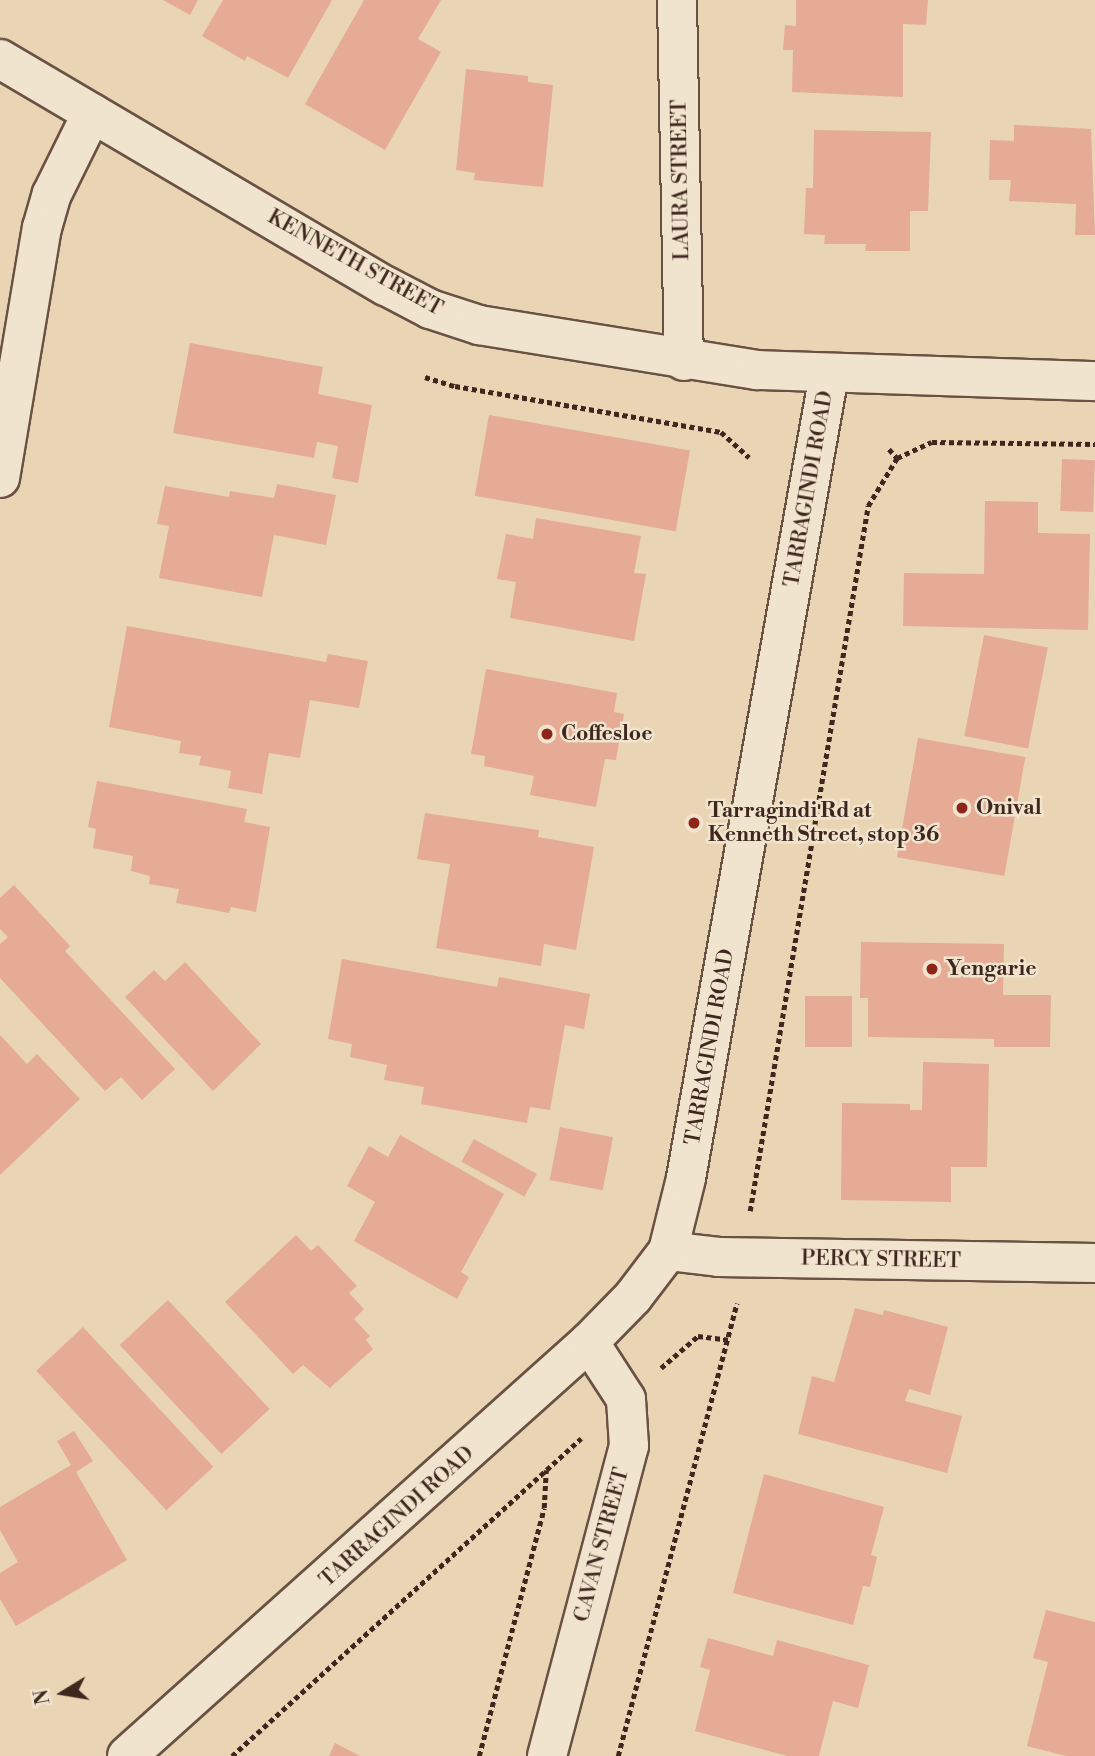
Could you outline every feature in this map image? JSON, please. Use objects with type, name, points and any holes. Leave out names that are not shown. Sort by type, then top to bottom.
[{"type":"street","name":"LAURA STREET","points":[[677,0],[684,361]]},
{"type":"street","name":"KENNETH STREET","points":[[0,59],[430,309],[479,325],[684,361],[829,374]]},
{"type":"street","points":[[0,478],[42,228],[52,194],[92,113]]},
{"type":"street","name":"TARRAGINDI ROAD","points":[[127,1756],[589,1342],[633,1297],[668,1251],[689,1165],[829,374],[1095,381]]},
{"type":"street","name":"PERCY STREET","points":[[668,1251],[719,1257],[1095,1263]]},
{"type":"street","name":"CAVAN STREET","points":[[547,1756],[629,1438],[629,1413],[622,1390],[589,1342]]},
{"type":"path","points":[[425,377],[455,386],[721,432],[749,457]]},
{"type":"path","points":[[747,1226],[868,506],[897,458],[932,442],[1095,444]]},
{"type":"path","points":[[889,449],[897,458]]},
{"type":"path","points":[[618,1756],[729,1340],[739,1291]]},
{"type":"path","points":[[698,1336],[729,1340]]},
{"type":"path","points":[[232,1756],[546,1469],[544,1508],[479,1756]]},
{"type":"building","points":[[163,0],[198,0],[190,15]]},
{"type":"building","points":[[223,0],[332,0],[288,78],[247,56],[245,61],[202,36]]},
{"type":"building","points":[[364,0],[441,0],[418,39],[441,52],[385,150],[305,104]]},
{"type":"building","points":[[796,0],[928,0],[926,25],[903,24],[903,97],[792,92],[793,50],[783,50],[785,25],[796,26]]},
{"type":"building","points":[[466,69],[528,76],[528,82],[553,85],[543,187],[474,180],[475,173],[456,170]]},
{"type":"building","points":[[1014,125],[1091,129],[1095,235],[1075,235],[1076,204],[1009,201],[1011,180],[989,180],[990,140],[1014,141]]},
{"type":"building","points":[[814,130],[931,132],[928,211],[910,211],[910,251],[865,251],[866,244],[824,244],[825,235],[804,234],[806,188],[813,188]]},
{"type":"building","points":[[190,343],[323,367],[318,394],[372,405],[358,483],[332,478],[338,446],[317,442],[314,458],[173,433]]},
{"type":"building","points":[[489,415],[690,450],[676,531],[475,496]]},
{"type":"building","points":[[1062,459],[1095,460],[1093,512],[1060,511]]},
{"type":"building","points":[[277,484],[336,495],[326,545],[274,535],[262,597],[159,578],[169,526],[157,524],[165,486],[229,497],[230,491],[274,498]]},
{"type":"building","points":[[985,501],[1038,502],[1038,533],[1090,534],[1088,630],[903,626],[904,573],[984,574]]},
{"type":"building","points":[[536,518],[641,536],[634,573],[646,574],[634,641],[510,618],[516,582],[497,579],[506,534],[533,539]]},
{"type":"building","points":[[127,626],[326,662],[328,654],[368,661],[359,708],[310,700],[300,758],[269,753],[262,794],[228,788],[231,771],[199,765],[201,756],[179,753],[181,741],[109,727]]},
{"type":"building","points":[[984,635],[1048,647],[1028,749],[964,736]]},
{"type":"building","name":"Coffesloe","points":[[486,669],[617,693],[614,712],[624,714],[616,760],[605,759],[596,807],[530,795],[534,776],[484,766],[485,756],[471,754]]},
{"type":"building","name":"Onival","points":[[918,738],[1025,757],[1004,876],[897,857]]},
{"type":"building","points":[[97,781],[247,809],[244,822],[270,827],[256,912],[231,907],[229,913],[176,903],[179,889],[149,884],[150,876],[131,871],[133,856],[93,848],[96,829],[88,827]]},
{"type":"building","points":[[425,813],[539,830],[538,837],[594,847],[576,950],[544,944],[541,966],[436,948],[450,864],[417,859]]},
{"type":"building","points":[[14,885],[70,946],[65,951],[175,1069],[142,1100],[121,1077],[105,1091],[0,978],[0,944],[8,937],[0,929],[0,898]]},
{"type":"building","name":"Yengarie","points":[[861,942],[1004,944],[1003,995],[1051,995],[1050,1047],[994,1047],[994,1039],[868,1037],[868,998],[860,998]]},
{"type":"building","points":[[342,959],[497,987],[499,977],[590,994],[584,1029],[565,1025],[550,1110],[530,1107],[527,1123],[421,1104],[424,1087],[384,1080],[387,1065],[350,1057],[352,1044],[328,1039]]},
{"type":"building","points":[[185,962],[261,1044],[213,1091],[125,997],[154,970],[165,981]]},
{"type":"building","points":[[805,996],[852,996],[852,1047],[805,1047]]},
{"type":"building","points":[[0,1035],[27,1064],[37,1054],[80,1099],[0,1175]]},
{"type":"building","points":[[923,1062],[989,1064],[987,1167],[951,1167],[951,1202],[841,1200],[842,1103],[910,1104],[910,1110],[922,1110]]},
{"type":"building","points":[[560,1127],[613,1137],[603,1190],[550,1180]]},
{"type":"building","points":[[400,1135],[504,1194],[461,1272],[469,1277],[457,1299],[354,1241],[375,1202],[347,1186],[369,1146],[388,1157]]},
{"type":"building","points":[[474,1139],[537,1174],[524,1197],[461,1162]]},
{"type":"building","points":[[296,1235],[311,1251],[318,1245],[357,1286],[349,1293],[364,1309],[354,1319],[370,1336],[366,1340],[373,1349],[330,1388],[303,1365],[293,1374],[225,1302]]},
{"type":"building","points":[[168,1300],[270,1409],[221,1454],[120,1345]]},
{"type":"building","points":[[855,1308],[883,1315],[884,1310],[948,1327],[930,1395],[909,1389],[905,1401],[962,1416],[947,1473],[798,1434],[812,1376],[834,1382]]},
{"type":"building","points":[[83,1327],[213,1467],[166,1510],[36,1371]]},
{"type":"building","points":[[74,1431],[93,1461],[76,1472],[127,1560],[16,1626],[0,1599],[0,1573],[18,1562],[0,1530],[0,1507],[71,1465],[57,1441]]},
{"type":"building","points":[[764,1474],[884,1507],[871,1555],[877,1557],[870,1587],[863,1586],[853,1625],[733,1593]]},
{"type":"building","points":[[1046,1610],[1095,1622],[1095,1756],[1066,1756],[1027,1746],[1048,1662],[1033,1658]]},
{"type":"building","points":[[708,1638],[773,1656],[777,1640],[869,1665],[858,1708],[833,1701],[819,1756],[787,1756],[695,1731],[710,1670],[700,1667]]},
{"type":"building","points":[[335,1743],[360,1756],[329,1756]]},
{"type":"place","name":"Coffesloe","points":[[547,734]]},
{"type":"place","name":"Onival","points":[[962,808]]},
{"type":"place","name":"Tarragindi Rd at Kenneth Street, stop 36","points":[[694,823]]},
{"type":"place","name":"Yengarie","points":[[932,969]]}]
